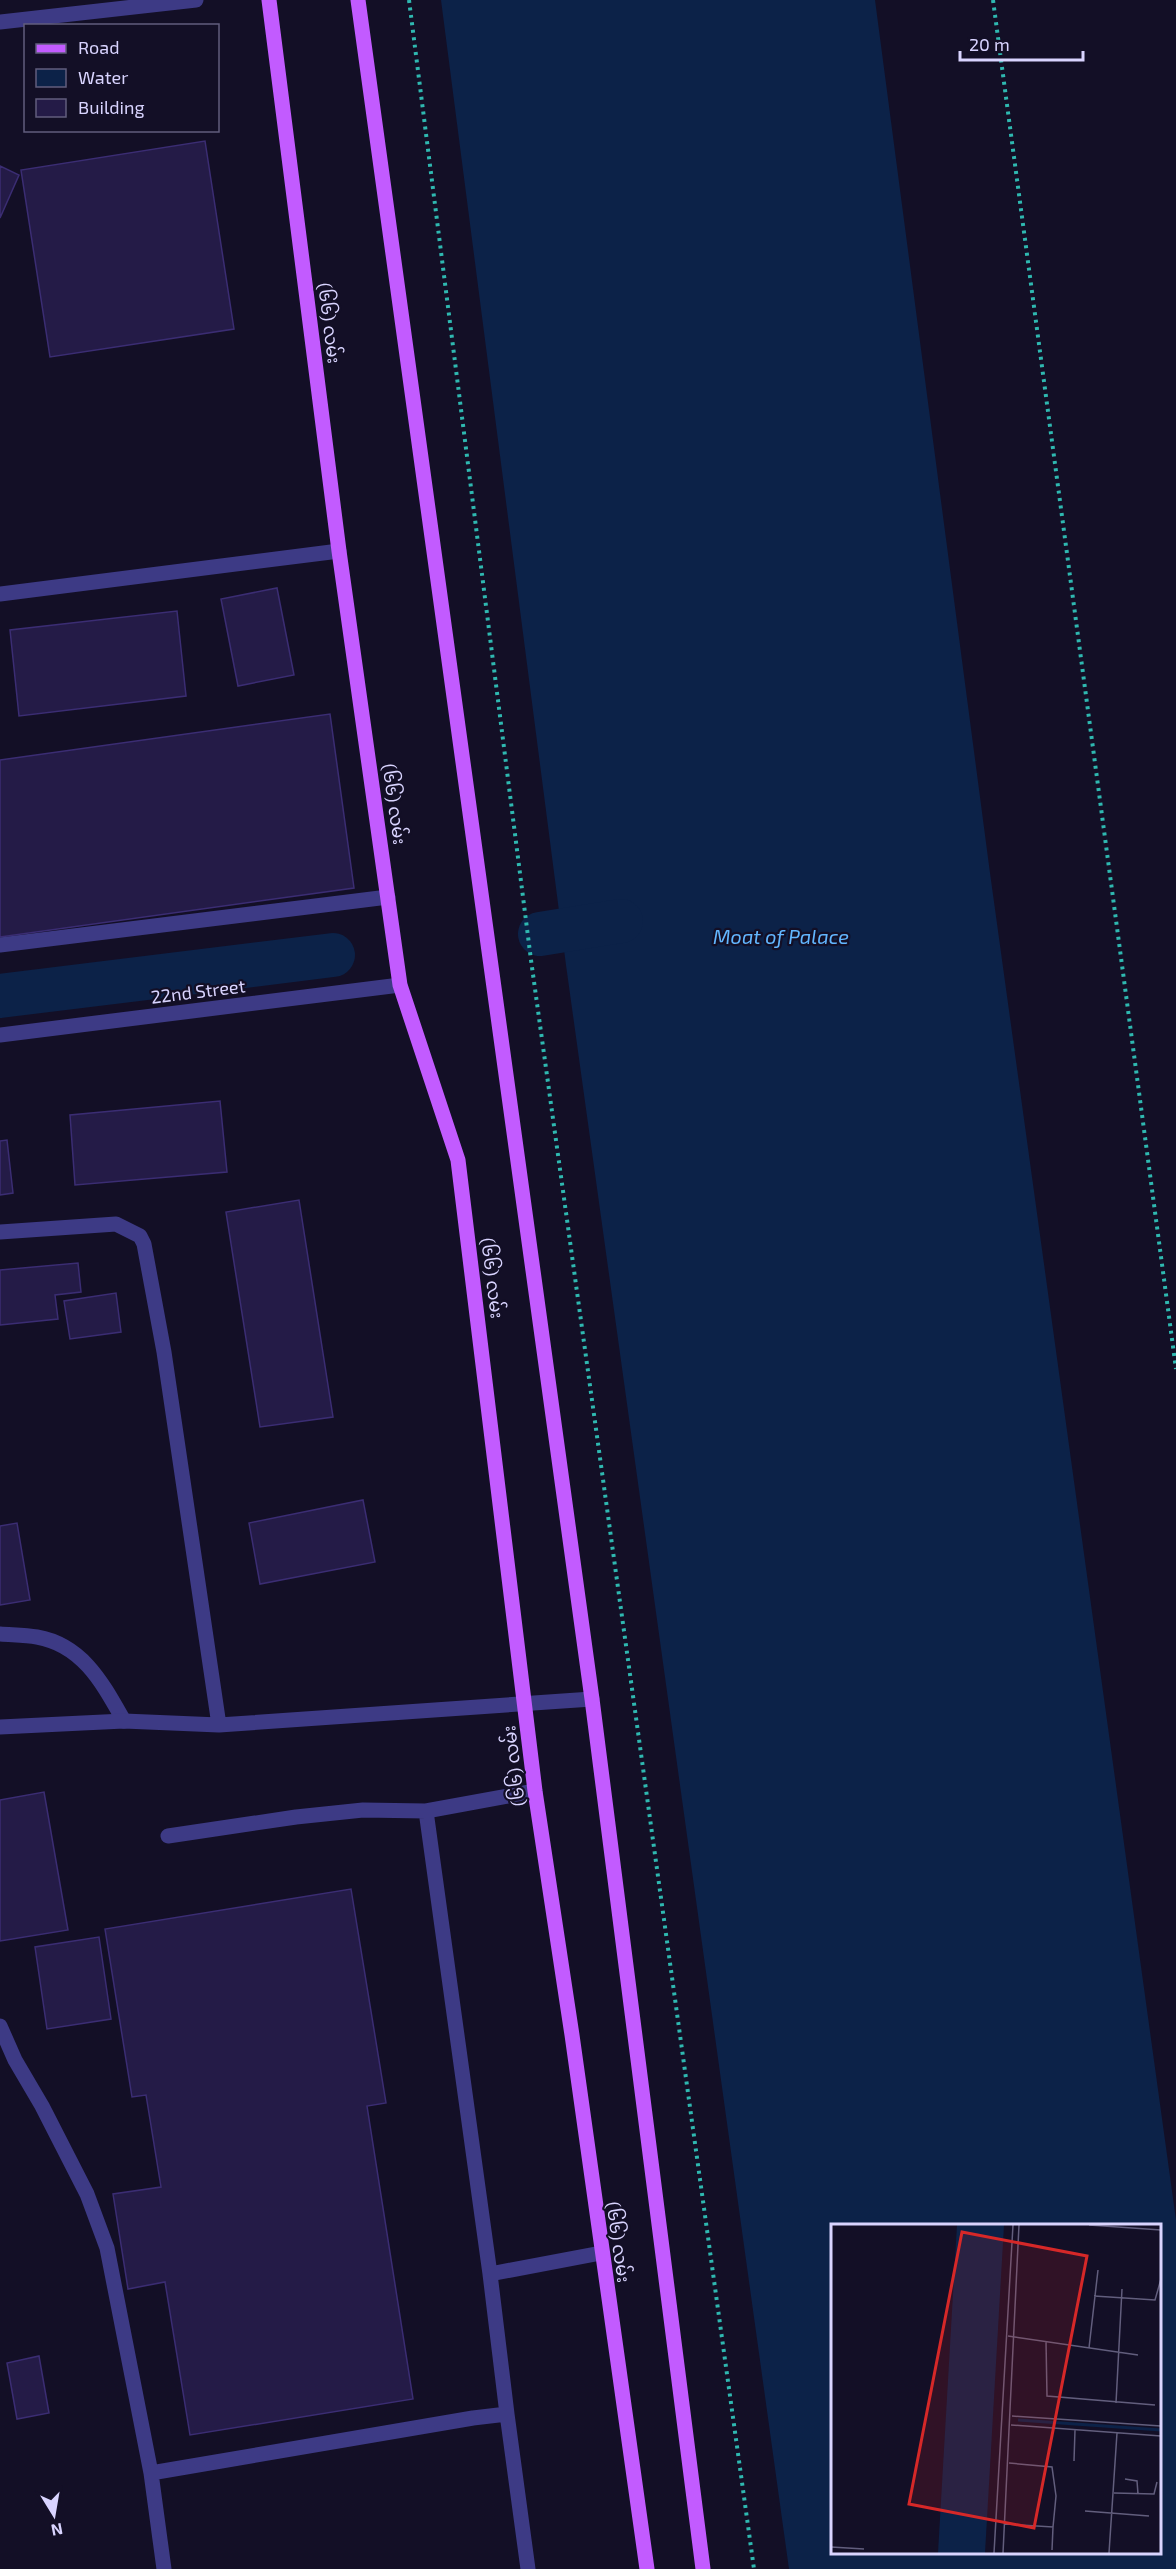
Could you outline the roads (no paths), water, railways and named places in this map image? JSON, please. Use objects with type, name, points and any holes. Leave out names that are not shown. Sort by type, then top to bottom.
[{"type":"main road","name":"(၆၆) လမ်း","points":[[269,0],[339,551],[400,985],[458,1160],[535,1791],[572,2035],[646,2569]]},
{"type":"main road","points":[[358,0],[592,1699],[703,2569]]},
{"type":"street","points":[[0,22],[196,0]]},
{"type":"street","points":[[0,594],[339,551]]},
{"type":"street","points":[[0,945],[388,897]]},
{"type":"street","name":"22nd Street","points":[[0,1035],[400,985]]},
{"type":"street","points":[[0,1232],[116,1224],[140,1236],[144,1244],[164,1352],[219,1725]]},
{"type":"street","points":[[0,1634],[38,1637],[75,1652],[103,1682],[124,1721]]},
{"type":"street","points":[[0,1727],[124,1721],[219,1725],[592,1699]]},
{"type":"street","points":[[168,1836],[296,1817],[363,1810],[426,1811],[535,1791]]},
{"type":"street","points":[[426,1811],[528,2569]]},
{"type":"street","points":[[0,2026],[15,2060],[42,2106],[87,2194],[107,2248],[151,2473],[164,2569]]},
{"type":"street","points":[[490,2274],[601,2253]]},
{"type":"street","points":[[151,2473],[473,2418],[507,2415]]},
{"type":"water","name":"Moat of Palace","points":[[441,0],[875,0],[990,873],[1176,2220],[1176,2569],[789,2569],[566,965]]},
{"type":"waterway","points":[[540,934],[621,921]]},
{"type":"waterway","points":[[0,996],[333,955]]}]
